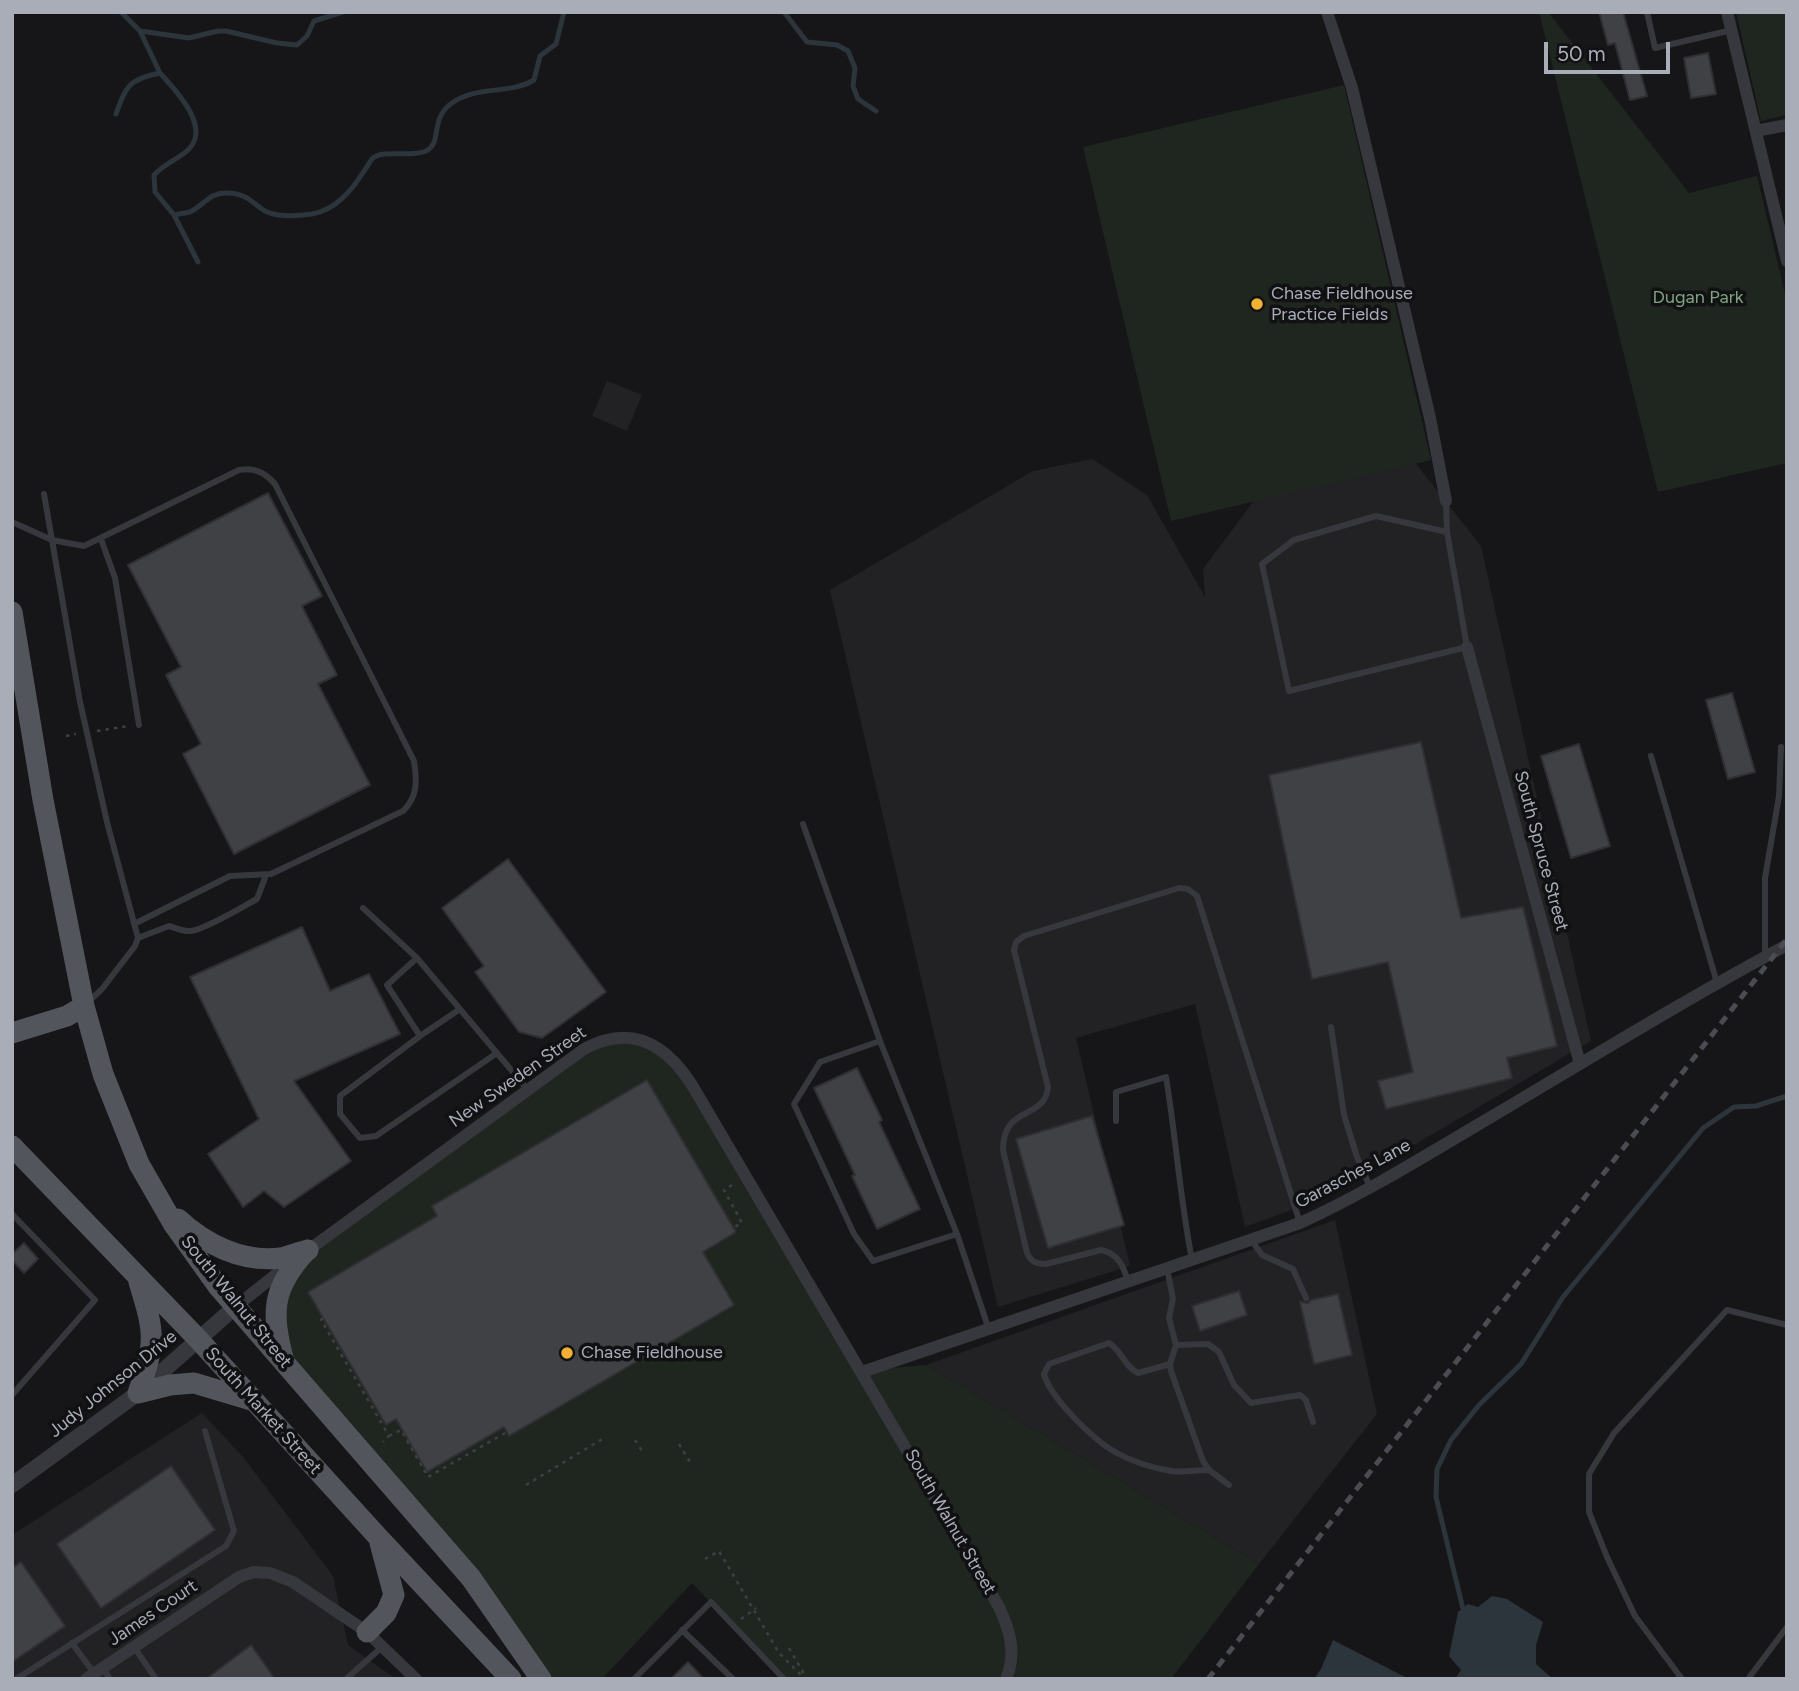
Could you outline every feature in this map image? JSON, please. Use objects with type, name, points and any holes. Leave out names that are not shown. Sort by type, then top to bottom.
[{"type":"main road","name":"South Walnut Street","points":[[12,612],[44,800],[84,1006],[95,1051],[139,1164],[191,1251],[235,1307],[471,1578],[541,1679]]},
{"type":"main road","points":[[12,1033],[67,1016],[84,1006]]},
{"type":"main road","name":"South Market Street","points":[[12,1146],[198,1339],[511,1679]]},
{"type":"main road","points":[[163,1206],[188,1229],[221,1250],[281,1258],[308,1250]]},
{"type":"main road","points":[[285,1364],[277,1326],[277,1301],[288,1272],[308,1250]]},
{"type":"main road","points":[[137,1277],[153,1336],[149,1360],[138,1393]]},
{"type":"main road","points":[[138,1393],[170,1385],[194,1383],[253,1400]]},
{"type":"main road","points":[[367,1632],[387,1613],[394,1595],[378,1537]]},
{"type":"street","points":[[1327,12],[1352,88],[1430,418],[1446,501]]},
{"type":"street","points":[[1727,12],[1787,261]]},
{"type":"street","points":[[1756,131],[1787,125]]},
{"type":"street","name":"South Spruce Street","points":[[1467,648],[1580,1064]]},
{"type":"street","name":"Garasches Lane","points":[[862,1372],[1300,1223],[1370,1187],[1717,983],[1787,945]]},
{"type":"street","name":"New Sweden Street","points":[[235,1307],[308,1250],[583,1049],[611,1038],[639,1040],[653,1044],[675,1061],[692,1085],[862,1372]]},
{"type":"street","name":"Judy Johnson Drive","points":[[12,1485],[138,1393],[235,1307]]},
{"type":"street","name":"South Walnut Street","points":[[862,1372],[999,1607],[1010,1632],[1012,1647],[1006,1679]]},
{"type":"street","name":"James Court","points":[[98,1675],[134,1647],[239,1577],[254,1572],[280,1576],[367,1632]]},
{"type":"street","points":[[367,1632],[416,1679]]},
{"type":"lane","points":[[1647,12],[1655,48],[1732,30]]},
{"type":"lane","points":[[12,522],[52,540],[84,546],[239,470],[256,470],[270,477],[410,751],[416,771],[415,790],[410,805],[403,811],[266,875],[230,876],[134,925]]},
{"type":"lane","points":[[44,494],[87,733],[138,938],[135,946],[102,989],[84,1006]]},
{"type":"lane","points":[[1446,501],[1447,532],[1467,648],[1289,691],[1262,564],[1294,540],[1376,516],[1447,532]]},
{"type":"lane","points":[[102,539],[115,578],[139,725]]},
{"type":"lane","points":[[1765,957],[1765,877],[1779,796],[1781,747]]},
{"type":"lane","points":[[1651,756],[1717,983]]},
{"type":"lane","points":[[803,824],[880,1041],[957,1234],[989,1330]]},
{"type":"lane","points":[[138,938],[169,926],[192,931],[204,926],[257,899],[266,875]]},
{"type":"lane","points":[[1128,1282],[1121,1263],[1109,1252],[1101,1250],[1046,1264],[1037,1264],[1027,1253],[1003,1150],[1003,1137],[1007,1127],[1042,1104],[1048,1087],[1014,950],[1016,942],[1024,936],[1179,888],[1197,895],[1300,1223]]},
{"type":"lane","points":[[363,908],[417,958],[528,1090]]},
{"type":"lane","points":[[417,958],[387,985],[419,1036]]},
{"type":"lane","points":[[460,1009],[419,1036],[340,1096],[340,1114],[360,1138],[376,1136],[498,1053]]},
{"type":"lane","points":[[1331,1027],[1344,1115],[1370,1187]]},
{"type":"lane","points":[[880,1041],[820,1062],[794,1104],[854,1234],[873,1261],[957,1234]]},
{"type":"lane","points":[[1116,1121],[1116,1092],[1166,1077],[1192,1260]]},
{"type":"lane","points":[[12,1214],[95,1300],[12,1395]]},
{"type":"lane","points":[[1252,1241],[1262,1255],[1293,1269],[1306,1298]]},
{"type":"lane","points":[[1167,1268],[1173,1299],[1168,1318],[1177,1345],[1170,1364],[1203,1461],[1209,1470],[1229,1485]]},
{"type":"lane","points":[[1682,1679],[1635,1616],[1607,1557],[1589,1512],[1589,1475],[1614,1433],[1727,1310],[1787,1325]]},
{"type":"lane","points":[[1170,1364],[1138,1373],[1132,1370],[1114,1345],[1109,1343],[1049,1364],[1044,1374],[1069,1413],[1114,1452],[1173,1472],[1209,1470]]},
{"type":"lane","points":[[1177,1345],[1208,1344],[1219,1352],[1234,1385],[1251,1403],[1300,1395],[1306,1399],[1313,1422]]},
{"type":"lane","points":[[16,1679],[226,1546],[234,1531],[205,1432]]},
{"type":"lane","points":[[634,1679],[711,1602],[784,1679]]},
{"type":"lane","points":[[1748,1679],[1787,1626]]},
{"type":"lane","points":[[682,1630],[733,1679]]},
{"type":"lane","points":[[72,1643],[98,1675]]},
{"type":"lane","points":[[346,1679],[383,1646]]},
{"type":"lane","points":[[134,1647],[156,1679]]},
{"type":"path","points":[[66,736],[139,725]]},
{"type":"path","points":[[732,1185],[724,1190],[743,1223],[733,1228]]},
{"type":"path","points":[[323,1318],[321,1320],[389,1436]]},
{"type":"path","points":[[383,1441],[401,1430],[428,1477],[507,1432]]},
{"type":"path","points":[[526,1485],[604,1438]]},
{"type":"path","points":[[635,1440],[642,1451]]},
{"type":"path","points":[[679,1444],[690,1462]]},
{"type":"path","points":[[705,1559],[719,1550],[779,1653],[806,1679]]},
{"type":"path","points":[[734,1627],[755,1609]]},
{"type":"path","points":[[789,1648],[806,1679]]},
{"type":"shaded area","points":[[607,381],[642,395],[627,431],[592,416]]},
{"type":"shaded area","points":[[1391,432],[1481,546],[1591,1041],[1324,1198],[1245,1227],[1195,1004],[1076,1038],[1130,1266],[998,1307],[830,590],[1033,471],[1092,459],[1147,495],[1205,597],[1203,569],[1287,456]]},
{"type":"shaded area","points":[[1335,1220],[1377,1414],[1259,1564],[926,1365]]},
{"type":"shaded area","points":[[202,1413],[244,1458],[333,1576],[348,1645],[396,1679],[12,1679],[12,1535]]},
{"type":"shaded area","points":[[1492,1596],[1507,1599],[1543,1622],[1536,1645],[1536,1664],[1553,1679],[1455,1679],[1461,1670],[1449,1656],[1458,1612],[1468,1604],[1478,1607]]},
{"type":"shaded area","points":[[1333,1640],[1409,1679],[1314,1679]]},
{"type":"green space","name":"Dugan Park","points":[[1539,12],[1548,12],[1689,193],[1757,176],[1787,302],[1787,463],[1658,492]]},
{"type":"green space","points":[[1736,12],[1787,12],[1787,115],[1761,121]]},
{"type":"green space","name":"Chase Fieldhouse Practice Fields","points":[[1344,85],[1431,460],[1171,521],[1083,147]]},
{"type":"green space","name":"Chase Fieldhouse","points":[[624,1038],[675,1061],[862,1371],[926,1365],[1259,1564],[1171,1679],[784,1679],[692,1583],[602,1679],[538,1679],[280,1343],[288,1272],[584,1049]]},
{"type":"building","points":[[1599,12],[1623,12],[1647,96],[1630,100],[1615,43],[1608,45]]},
{"type":"building","points":[[1708,53],[1716,94],[1691,98],[1684,58]]},
{"type":"building","points":[[268,493],[322,596],[302,606],[337,675],[318,684],[370,785],[234,854],[183,754],[201,744],[166,675],[181,667],[128,565]]},
{"type":"building","points":[[1732,693],[1755,772],[1728,779],[1706,700]]},
{"type":"building","points":[[1421,742],[1461,918],[1523,907],[1557,1046],[1507,1058],[1512,1078],[1386,1109],[1378,1081],[1413,1072],[1388,962],[1312,979],[1269,775]]},
{"type":"building","points":[[1579,744],[1610,846],[1571,858],[1541,756]]},
{"type":"building","points":[[508,859],[606,992],[542,1038],[519,1032],[475,972],[484,966],[442,908]]},
{"type":"building","points":[[302,927],[330,991],[369,974],[400,1034],[294,1081],[351,1161],[284,1207],[264,1191],[243,1207],[208,1154],[259,1119],[190,977]]},
{"type":"building","points":[[857,1068],[920,1209],[877,1229],[814,1088]]},
{"type":"building","points":[[647,1080],[736,1232],[703,1252],[734,1305],[509,1436],[504,1427],[427,1472],[396,1419],[386,1425],[308,1292],[437,1216],[432,1206]]},
{"type":"building","points":[[1092,1116],[1124,1225],[1048,1248],[1016,1139]]},
{"type":"building","points":[[24,1243],[38,1259],[24,1273],[12,1260],[12,1254]]},
{"type":"building","points":[[1239,1291],[1247,1315],[1200,1331],[1192,1306]]},
{"type":"building","points":[[1338,1294],[1352,1355],[1314,1364],[1300,1302],[1308,1303]]},
{"type":"building","points":[[171,1466],[215,1530],[101,1608],[57,1544]]},
{"type":"building","points":[[21,1562],[65,1626],[12,1662],[12,1568]]},
{"type":"building","points":[[251,1645],[275,1679],[206,1679]]},
{"type":"building","points":[[688,1662],[704,1679],[671,1679]]},
{"type":"waterway","points":[[116,114],[130,85],[141,78],[160,73],[140,31],[121,12]]},
{"type":"waterway","points":[[140,31],[189,38],[226,31],[297,45],[307,36],[314,21],[343,12]]},
{"type":"waterway","points":[[174,215],[190,212],[221,193],[234,193],[265,211],[282,216],[312,214],[329,208],[349,192],[378,155],[420,153],[431,147],[441,116],[452,103],[472,94],[524,85],[534,80],[540,56],[556,44],[564,12]]},
{"type":"waterway","points":[[784,12],[807,42],[837,45],[848,51],[855,68],[853,86],[858,99],[876,111]]},
{"type":"waterway","points":[[160,73],[188,109],[196,130],[195,140],[189,149],[154,175],[155,192],[174,215],[198,262]]},
{"type":"waterway","points":[[1463,1609],[1436,1497],[1437,1469],[1451,1440],[1479,1405],[1521,1364],[1563,1297],[1703,1128],[1734,1107],[1756,1106],[1787,1096]]},
{"type":"railway","points":[[1208,1679],[1787,939]]},
{"type":"place","name":"Chase Fieldhouse Practice Fields","points":[[1257,304]]},
{"type":"place","name":"Chase Fieldhouse","points":[[567,1353]]}]
